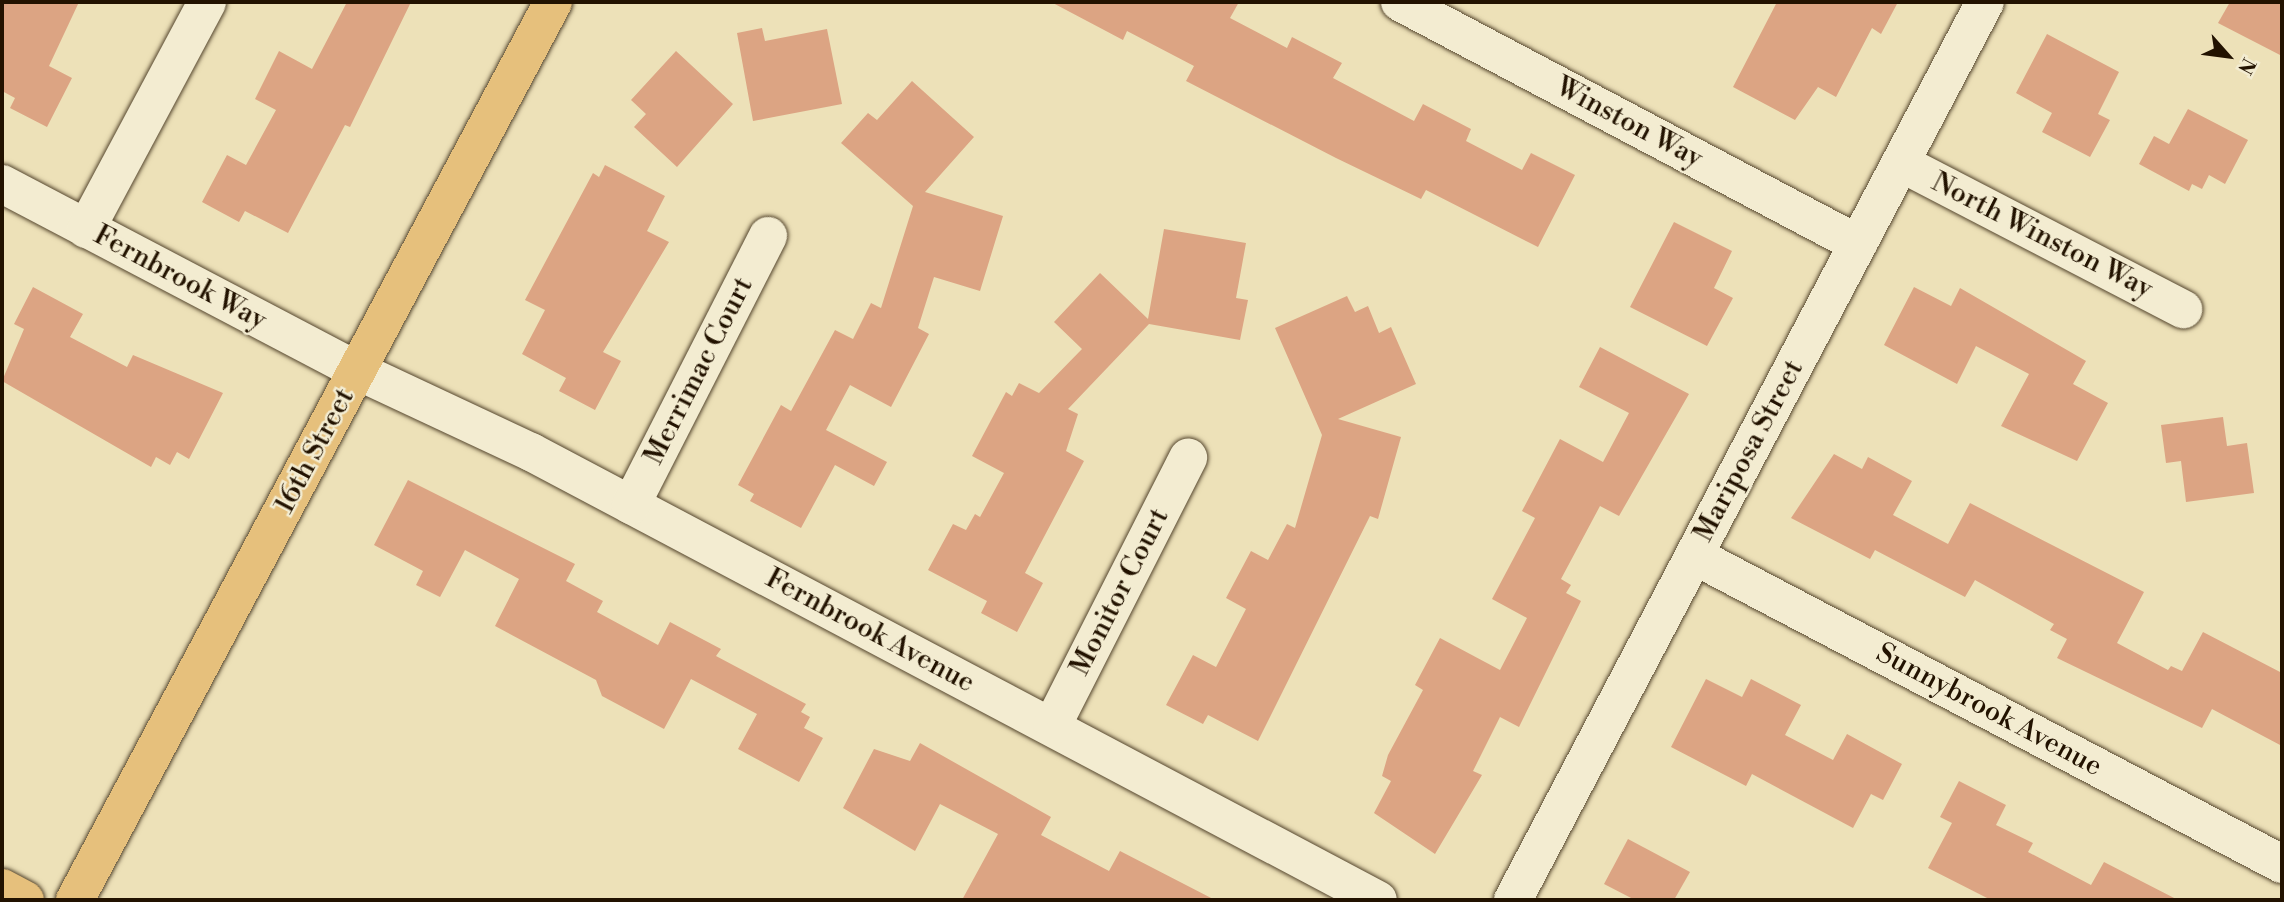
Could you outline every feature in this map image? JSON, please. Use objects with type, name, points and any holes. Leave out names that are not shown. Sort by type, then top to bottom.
[{"type":"main road","name":"16th Street","points":[[75,900],[553,2]]},
{"type":"main road","points":[[2,888],[25,900]]},
{"type":"street","points":[[86,229],[207,2]]},
{"type":"street","name":"Winston Way","points":[[1400,2],[1858,244]]},
{"type":"street","name":"Mariposa Street","points":[[1513,900],[1985,2]]},
{"type":"street","name":"North Winston Way","points":[[1901,163],[2183,309]]},
{"type":"street","name":"Fernbrook Way","points":[[2,184],[358,371]]},
{"type":"street","name":"Merrimac Court","points":[[631,505],[768,236]]},
{"type":"street","name":"Fernbrook Avenue","points":[[358,371],[631,505],[1378,900]]},
{"type":"street","name":"Monitor Court","points":[[1052,726],[1188,458]]},
{"type":"street","name":"Sunnybrook Avenue","points":[[1695,556],[2282,864]]},
{"type":"building","points":[[2,2],[79,2],[49,66],[72,78],[47,127],[10,108],[15,98],[2,91]]},
{"type":"building","points":[[347,2],[411,2],[350,127],[345,125],[288,233],[245,211],[239,222],[202,202],[227,155],[246,165],[276,110],[255,99],[279,51],[312,69]]},
{"type":"building","points":[[1051,2],[1239,2],[1230,18],[1287,48],[1292,37],[1342,63],[1333,78],[1414,121],[1423,104],[1471,129],[1466,141],[1522,170],[1531,153],[1575,175],[1538,247],[1426,190],[1421,199],[1336,158],[1186,81],[1194,66],[1127,31],[1123,40]]},
{"type":"building","points":[[1777,2],[1898,2],[1881,34],[1872,28],[1836,97],[1818,87],[1795,120],[1733,87]]},
{"type":"building","points":[[2230,2],[2282,2],[2282,56],[2218,23]]},
{"type":"building","points":[[762,28],[765,41],[827,29],[842,104],[753,121],[737,33]]},
{"type":"building","points":[[2047,34],[2119,72],[2098,114],[2110,120],[2090,157],[2042,132],[2052,113],[2016,93]]},
{"type":"building","points":[[676,51],[733,104],[677,167],[634,127],[646,114],[631,100]]},
{"type":"building","points":[[912,81],[974,137],[925,192],[1003,216],[980,291],[934,277],[918,328],[929,334],[891,407],[850,385],[826,430],[887,462],[874,486],[835,465],[801,528],[750,501],[754,494],[738,485],[781,405],[791,411],[835,330],[853,339],[871,303],[881,308],[913,206],[841,143],[868,113],[877,120]]},
{"type":"building","points":[[2188,109],[2248,140],[2225,184],[2209,175],[2202,189],[2192,184],[2189,191],[2139,164],[2154,136],[2169,144]]},
{"type":"building","points":[[605,165],[665,196],[647,231],[669,242],[603,352],[621,361],[595,410],[559,391],[566,378],[522,354],[545,310],[525,300],[593,173],[599,177]]},
{"type":"building","points":[[1674,222],[1732,251],[1714,288],[1733,298],[1707,346],[1630,307]]},
{"type":"building","points":[[1164,229],[1246,243],[1236,298],[1248,300],[1240,340],[1149,324],[1068,409],[1078,414],[1066,451],[1084,461],[1025,573],[1043,583],[1017,632],[981,613],[987,601],[928,570],[953,524],[966,530],[975,514],[980,517],[1004,473],[972,456],[1006,392],[1012,396],[1019,383],[1039,393],[1082,349],[1054,322],[1100,273],[1148,319]]},
{"type":"building","points":[[33,287],[83,314],[70,337],[127,367],[133,355],[223,393],[189,459],[177,452],[170,465],[156,457],[151,467],[2,381],[24,329],[14,324]]},
{"type":"building","points":[[1914,287],[1951,306],[1960,288],[2086,361],[2073,384],[2108,403],[2077,461],[2001,426],[2029,374],[1976,346],[1957,384],[1884,345]]},
{"type":"building","points":[[1347,296],[1355,312],[1368,306],[1379,333],[1391,327],[1416,384],[1338,419],[1401,437],[1378,519],[1370,516],[1258,741],[1208,715],[1203,724],[1166,705],[1193,655],[1216,667],[1246,609],[1226,598],[1251,551],[1268,560],[1287,524],[1295,528],[1322,435],[1275,328]]},
{"type":"building","points":[[1600,347],[1689,394],[1619,516],[1600,506],[1561,579],[1571,585],[1566,593],[1581,601],[1519,727],[1500,717],[1473,771],[1482,775],[1435,854],[1374,813],[1391,781],[1382,776],[1388,755],[1423,690],[1415,685],[1440,638],[1500,670],[1527,618],[1492,599],[1535,518],[1522,511],[1560,439],[1603,462],[1629,413],[1579,387]]},
{"type":"building","points":[[2223,417],[2227,446],[2247,443],[2254,493],[2186,502],[2181,461],[2166,463],[2161,425]]},
{"type":"building","points":[[1834,454],[1862,469],[1868,457],[1912,481],[1893,515],[1948,544],[1970,503],[2144,592],[2117,643],[2168,670],[2171,666],[2182,671],[2203,632],[2282,673],[2282,746],[2212,709],[2202,728],[2057,658],[2067,639],[2050,630],[2054,624],[1975,580],[1965,597],[1875,550],[1870,559],[1791,518]]},
{"type":"building","points":[[408,480],[575,564],[566,581],[603,601],[597,612],[658,645],[670,622],[721,649],[716,656],[806,704],[801,712],[810,717],[804,728],[823,738],[799,782],[738,749],[757,714],[691,679],[664,729],[602,696],[596,680],[495,626],[519,579],[465,550],[440,597],[416,585],[423,571],[374,545]]},
{"type":"building","points":[[1706,679],[1742,697],[1751,679],[1801,705],[1785,735],[1833,760],[1847,734],[1902,764],[1883,800],[1871,794],[1853,828],[1752,774],[1746,786],[1671,747]]},
{"type":"building","points":[[920,743],[1051,817],[1041,835],[1109,871],[1120,851],[1215,900],[962,900],[998,834],[940,804],[915,851],[843,808],[874,749],[910,761]]},
{"type":"building","points":[[1959,781],[2006,805],[1996,825],[2033,843],[2028,852],[2091,885],[2104,862],[2178,900],[1991,900],[1928,868],[1952,823],[1940,817]]},
{"type":"building","points":[[1628,839],[1690,872],[1674,900],[1635,900],[1604,884]]}]
